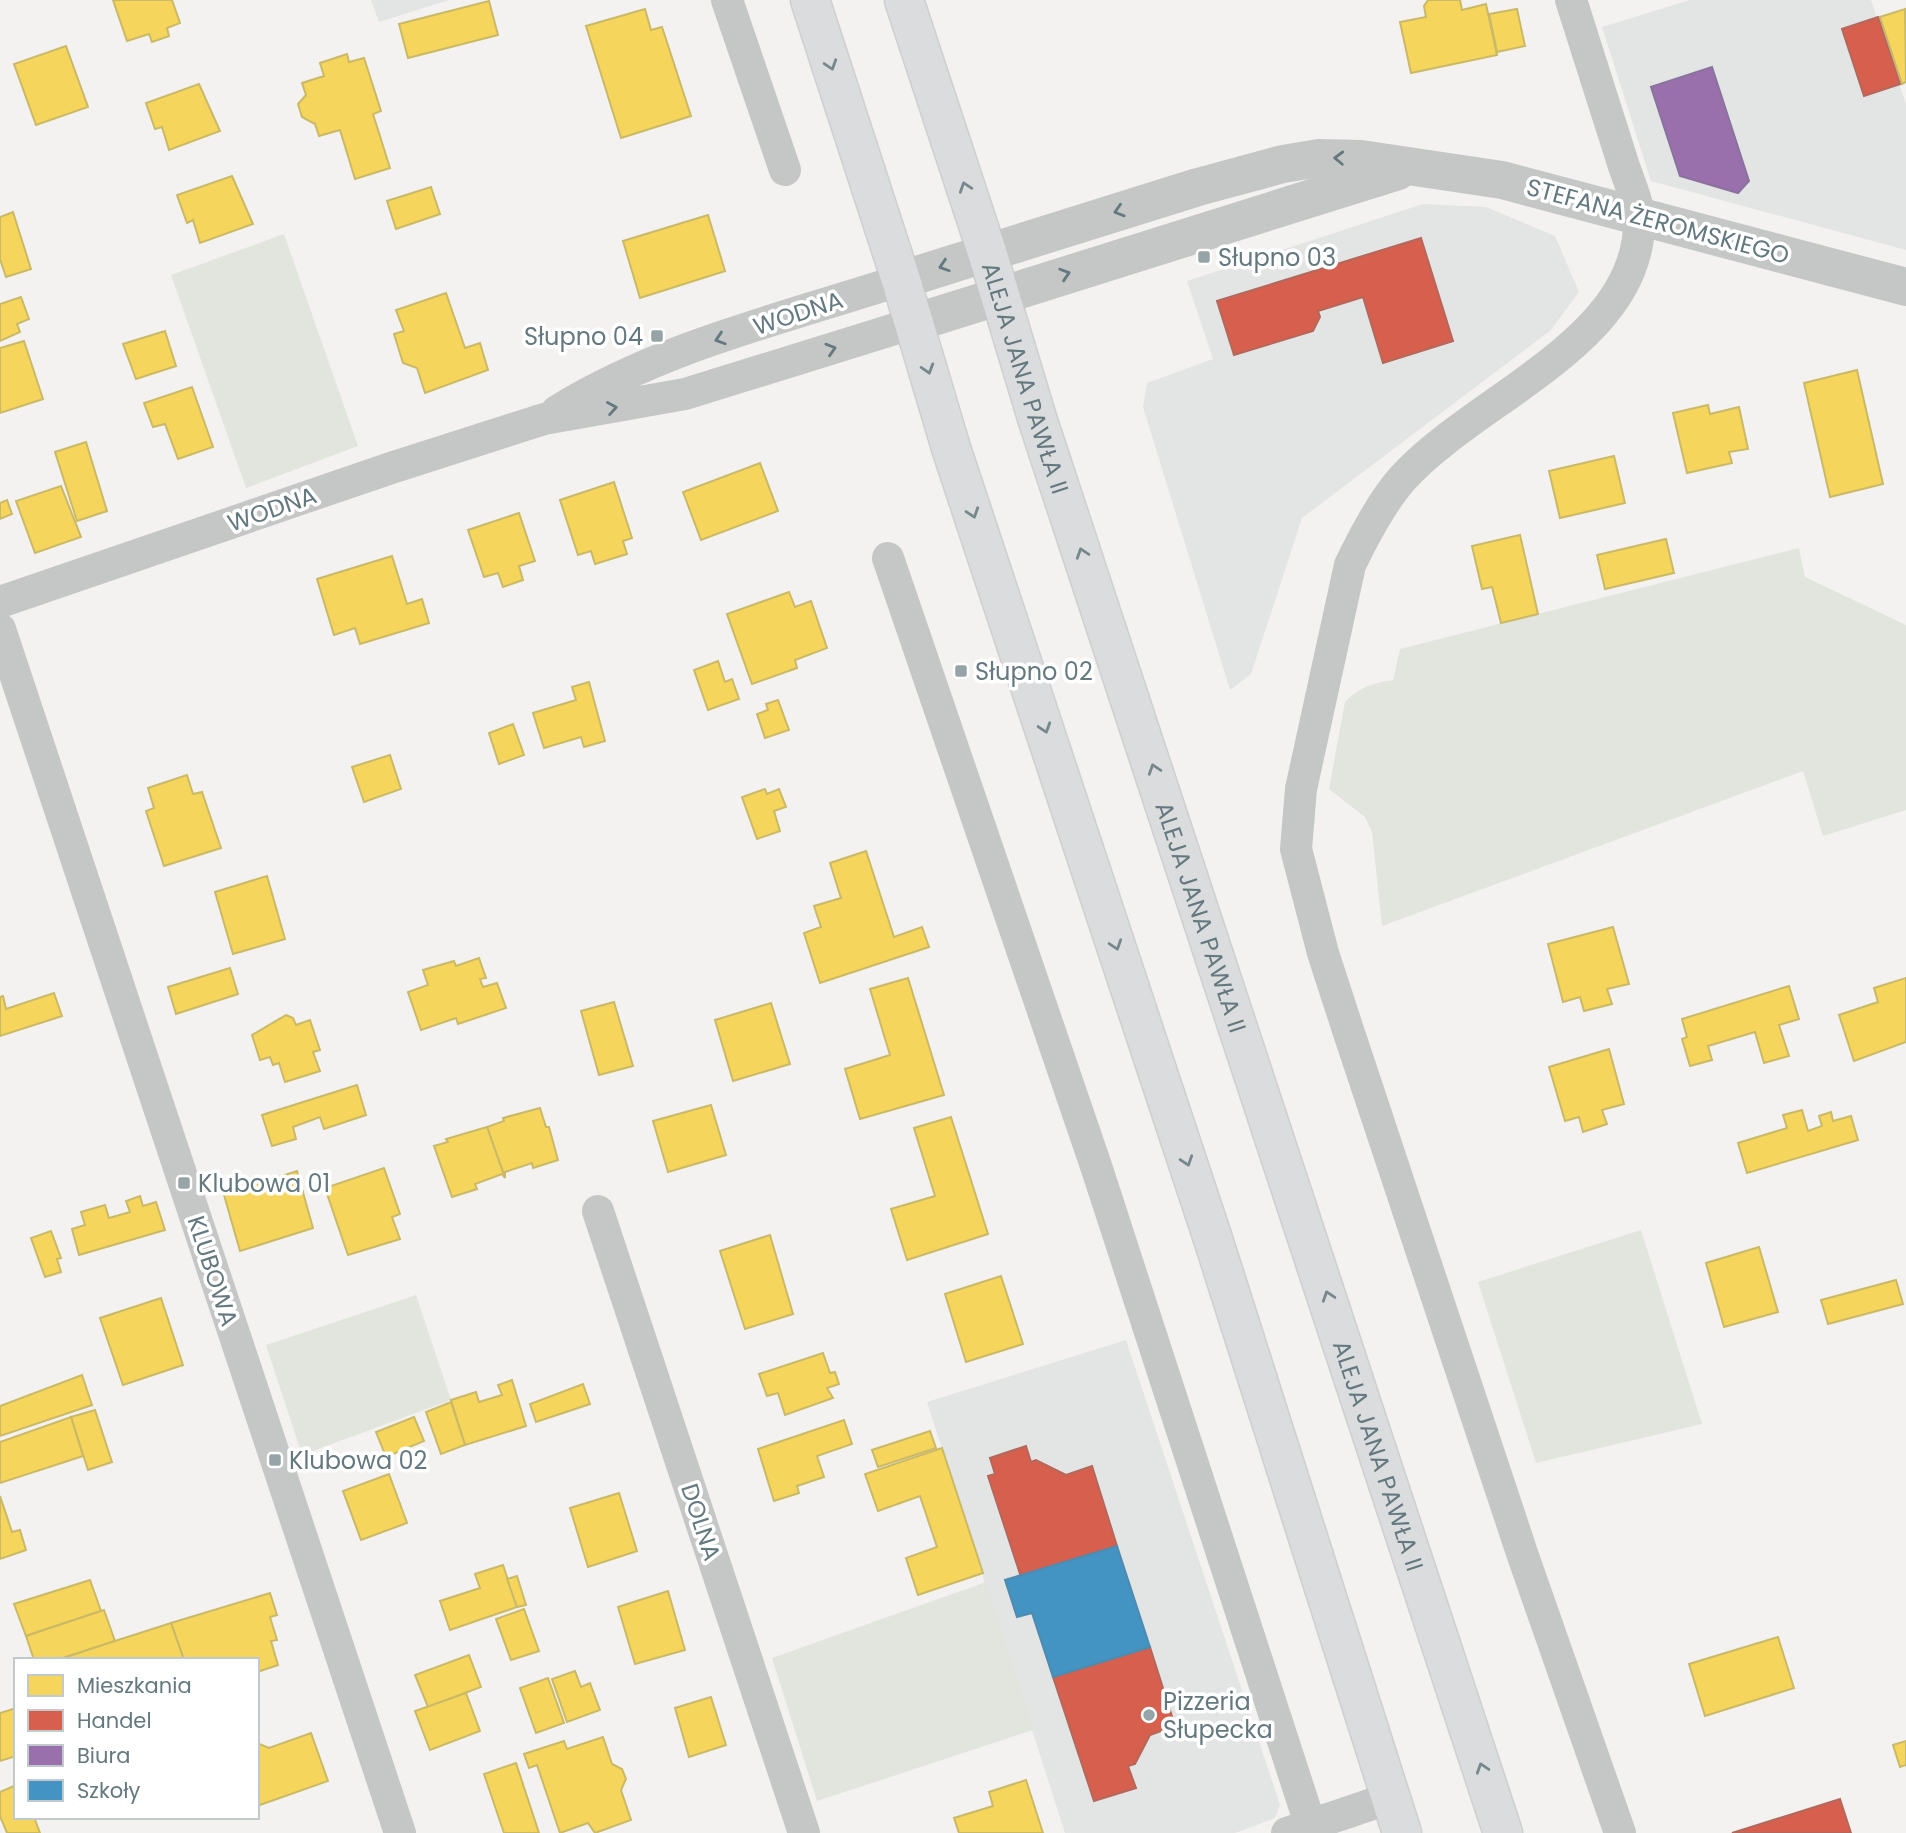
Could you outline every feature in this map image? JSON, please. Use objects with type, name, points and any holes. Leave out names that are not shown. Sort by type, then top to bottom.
[{"type":"main road","points":[[810,0],[901,280],[951,448],[1213,1239],[1396,1816]]},
{"type":"main road","name":"ALEJA JANA PAWŁA II","points":[[904,0],[987,252],[1037,418],[1503,1833]]},
{"type":"street","points":[[727,0],[785,170]]},
{"type":"street","points":[[1571,0],[1639,216],[1635,261],[1623,289],[1584,336],[1428,454],[1401,480],[1363,539],[1350,565],[1310,746],[1301,789],[1296,849],[1324,953],[1350,1035],[1524,1556],[1620,1833]]},
{"type":"street","name":"STEFANA ŻEROMSKIEGO","points":[[901,280],[1283,164],[1319,158],[1361,159],[1407,168],[1502,180],[1906,287]]},
{"type":"street","name":"STEFANA ŻEROMSKIEGO","points":[[914,323],[1407,168]]},
{"type":"street","name":"WODNA","points":[[544,419],[599,385],[664,356],[901,280]]},
{"type":"street","name":"WODNA","points":[[0,603],[391,468],[544,419],[685,394],[914,323]]},
{"type":"street","points":[[888,558],[1096,1166],[1303,1830],[1396,1816]]},
{"type":"street","name":"KLUBOWA","points":[[0,629],[400,1833]]},
{"type":"street","name":"DOLNA","points":[[598,1211],[804,1833]]},
{"type":"shaded area","points":[[371,0],[449,0],[379,22]]},
{"type":"shaded area","points":[[1690,0],[1871,0],[1906,104],[1906,250],[1651,181],[1602,27]]},
{"type":"shaded area","points":[[1423,204],[1486,207],[1555,236],[1579,292],[1550,331],[1302,518],[1251,674],[1230,690],[1143,407],[1147,383],[1213,359],[1187,281]]},
{"type":"shaded area","points":[[284,234],[358,446],[246,488],[171,275]]},
{"type":"shaded area","points":[[1799,548],[1805,577],[1906,625],[1906,810],[1823,836],[1803,771],[1382,926],[1372,832],[1365,817],[1329,789],[1345,702],[1367,686],[1393,680],[1400,649]]},
{"type":"shaded area","points":[[1641,1230],[1702,1424],[1536,1463],[1478,1282]]},
{"type":"shaded area","points":[[416,1295],[451,1400],[302,1455],[266,1345]]},
{"type":"shaded area","points":[[1126,1340],[1280,1805],[1275,1818],[1235,1833],[1065,1833],[927,1402]]},
{"type":"shaded area","points":[[986,1582],[1033,1730],[817,1801],[772,1658]]},
{"type":"building: Mieszkania","points":[[113,0],[172,0],[180,23],[167,28],[169,36],[152,42],[149,34],[127,41]]},
{"type":"building: Mieszkania","points":[[1428,0],[1460,0],[1462,10],[1486,4],[1497,55],[1411,73],[1400,22],[1426,17],[1424,6]]},
{"type":"building: Mieszkania","points":[[489,1],[498,35],[408,58],[399,24]]},
{"type":"building: Mieszkania","points":[[645,9],[651,30],[662,27],[691,116],[621,138],[586,26]]},
{"type":"building: Mieszkania","points":[[1517,9],[1525,46],[1497,52],[1489,14]]},
{"type":"building: Mieszkania","points":[[1905,9],[1906,82],[1902,84],[1880,17]]},
{"type":"building: Mieszkania","points":[[66,46],[88,107],[36,125],[14,64]]},
{"type":"building: Mieszkania","points":[[347,54],[349,62],[364,58],[381,111],[373,114],[390,168],[355,179],[340,130],[319,136],[315,124],[302,117],[298,104],[306,95],[302,83],[324,76],[320,63]]},
{"type":"building: Mieszkania","points":[[199,84],[220,131],[169,150],[162,127],[155,129],[146,103]]},
{"type":"building: Mieszkania","points":[[232,176],[253,224],[200,243],[193,220],[187,223],[177,195]]},
{"type":"building: Mieszkania","points":[[431,187],[440,214],[396,229],[387,201]]},
{"type":"building: Mieszkania","points":[[13,212],[31,269],[6,277],[0,259],[0,217]]},
{"type":"building: Mieszkania","points":[[708,215],[725,271],[640,298],[623,241]]},
{"type":"building: Mieszkania","points":[[446,293],[465,348],[480,343],[488,370],[425,393],[417,368],[403,363],[394,334],[404,331],[396,310]]},
{"type":"building: Mieszkania","points":[[21,297],[29,319],[17,324],[20,332],[0,341],[0,304]]},
{"type":"building: Mieszkania","points":[[165,331],[176,366],[136,379],[123,344]]},
{"type":"building: Mieszkania","points":[[24,341],[43,399],[0,413],[0,348]]},
{"type":"building: Mieszkania","points":[[1857,370],[1883,484],[1830,497],[1804,383]]},
{"type":"building: Mieszkania","points":[[192,387],[213,447],[178,459],[165,424],[153,427],[144,403]]},
{"type":"building: Mieszkania","points":[[1708,405],[1710,414],[1739,407],[1748,449],[1729,452],[1732,463],[1687,473],[1673,413]]},
{"type":"building: Mieszkania","points":[[86,442],[107,511],[77,521],[55,452]]},
{"type":"building: Mieszkania","points":[[1614,456],[1625,503],[1560,518],[1549,471]]},
{"type":"building: Mieszkania","points":[[760,463],[778,511],[701,540],[683,492]]},
{"type":"building: Mieszkania","points":[[614,482],[632,538],[623,541],[627,554],[595,564],[591,551],[578,555],[560,500]]},
{"type":"building: Mieszkania","points":[[61,486],[81,537],[35,553],[16,501]]},
{"type":"building: Mieszkania","points":[[7,500],[12,514],[0,519],[0,503]]},
{"type":"building: Mieszkania","points":[[519,513],[535,561],[519,566],[523,580],[503,587],[498,573],[484,577],[468,530]]},
{"type":"building: Mieszkania","points":[[1520,535],[1538,614],[1501,623],[1492,587],[1482,589],[1472,546]]},
{"type":"building: Mieszkania","points":[[1666,539],[1674,573],[1605,589],[1597,555]]},
{"type":"building: Mieszkania","points":[[392,556],[407,604],[422,599],[429,623],[360,644],[355,628],[334,635],[317,579]]},
{"type":"building: Mieszkania","points":[[789,592],[795,607],[811,601],[827,648],[795,660],[797,668],[752,684],[727,614]]},
{"type":"building: Mieszkania","points":[[718,661],[725,682],[732,679],[739,699],[708,710],[694,670]]},
{"type":"building: Mieszkania","points":[[589,682],[605,741],[584,747],[581,737],[544,748],[533,713],[576,700],[572,687]]},
{"type":"building: Mieszkania","points":[[778,700],[789,730],[765,738],[757,714],[768,710],[766,704]]},
{"type":"building: Mieszkania","points":[[513,724],[524,755],[499,764],[489,733]]},
{"type":"building: Mieszkania","points":[[390,755],[401,789],[364,802],[352,767]]},
{"type":"building: Mieszkania","points":[[187,775],[193,794],[202,792],[221,848],[164,866],[146,811],[154,808],[148,788]]},
{"type":"building: Mieszkania","points":[[765,789],[767,794],[779,789],[786,807],[774,811],[780,831],[757,839],[742,797]]},
{"type":"building: Mieszkania","points":[[866,851],[894,937],[922,927],[929,947],[820,983],[804,933],[821,927],[814,906],[841,898],[830,863]]},
{"type":"building: Mieszkania","points":[[267,876],[285,939],[233,954],[215,892]]},
{"type":"building: Mieszkania","points":[[1613,927],[1629,984],[1607,989],[1612,1004],[1584,1011],[1580,997],[1563,1002],[1548,944]]},
{"type":"building: Mieszkania","points":[[479,958],[486,978],[480,979],[483,987],[497,983],[506,1008],[458,1024],[456,1018],[421,1030],[408,992],[428,985],[423,970],[454,961],[456,966]]},
{"type":"building: Mieszkania","points":[[230,968],[238,994],[176,1014],[168,987]]},
{"type":"building: Mieszkania","points":[[908,978],[944,1095],[860,1119],[845,1069],[890,1055],[870,989]]},
{"type":"building: Mieszkania","points":[[1906,978],[1906,1042],[1854,1061],[1839,1015],[1878,1002],[1874,988]]},
{"type":"building: Mieszkania","points":[[1789,986],[1799,1019],[1779,1025],[1789,1056],[1764,1063],[1755,1032],[1708,1046],[1712,1060],[1690,1066],[1682,1039],[1687,1037],[1682,1019]]},
{"type":"building: Mieszkania","points":[[54,993],[62,1016],[0,1036],[0,997],[3,996],[6,1009]]},
{"type":"building: Mieszkania","points":[[614,1002],[633,1066],[599,1075],[581,1011]]},
{"type":"building: Mieszkania","points":[[771,1003],[790,1064],[733,1081],[715,1020]]},
{"type":"building: Mieszkania","points":[[286,1015],[293,1018],[296,1025],[310,1020],[320,1050],[313,1052],[320,1071],[285,1082],[279,1063],[273,1065],[270,1057],[260,1060],[252,1035]]},
{"type":"building: Mieszkania","points":[[1609,1049],[1624,1104],[1602,1110],[1607,1124],[1583,1132],[1579,1117],[1565,1121],[1549,1067]]},
{"type":"building: Mieszkania","points":[[357,1085],[366,1115],[324,1129],[320,1117],[293,1127],[296,1139],[272,1146],[262,1115]]},
{"type":"building: Mieszkania","points":[[711,1105],[726,1155],[668,1172],[653,1121]]},
{"type":"building: Mieszkania","points":[[540,1108],[546,1127],[549,1127],[558,1160],[533,1168],[532,1163],[505,1172],[505,1178],[487,1127],[504,1121],[503,1118]]},
{"type":"building: Mieszkania","points":[[1802,1110],[1808,1131],[1822,1126],[1819,1116],[1831,1112],[1833,1121],[1851,1116],[1858,1140],[1747,1173],[1738,1143],[1787,1128],[1783,1115]]},
{"type":"building: Mieszkania","points":[[951,1117],[988,1234],[907,1260],[891,1209],[935,1196],[914,1128]]},
{"type":"building: Mieszkania","points":[[487,1127],[505,1178],[502,1174],[475,1184],[477,1189],[452,1197],[434,1146],[448,1142],[446,1139]]},
{"type":"building: Mieszkania","points":[[384,1168],[400,1214],[392,1217],[400,1239],[348,1255],[325,1188]]},
{"type":"building: Mieszkania","points":[[297,1171],[313,1228],[240,1251],[224,1195]]},
{"type":"building: Mieszkania","points":[[140,1196],[143,1206],[156,1202],[165,1230],[79,1255],[72,1229],[85,1225],[81,1212],[105,1205],[109,1218],[130,1212],[126,1201]]},
{"type":"building: Mieszkania","points":[[51,1231],[61,1258],[57,1259],[61,1272],[45,1277],[31,1238]]},
{"type":"building: Mieszkania","points":[[770,1235],[793,1314],[745,1329],[720,1251]]},
{"type":"building: Mieszkania","points":[[1759,1247],[1778,1312],[1724,1327],[1706,1263]]},
{"type":"building: Mieszkania","points":[[1001,1276],[1023,1344],[966,1362],[945,1294]]},
{"type":"building: Mieszkania","points":[[1896,1280],[1903,1304],[1828,1324],[1821,1300]]},
{"type":"building: Mieszkania","points":[[161,1298],[183,1365],[123,1385],[100,1318]]},
{"type":"building: Mieszkania","points":[[823,1353],[830,1373],[835,1372],[839,1384],[827,1388],[833,1398],[785,1415],[778,1393],[767,1396],[759,1374]]},
{"type":"building: Mieszkania","points":[[82,1375],[92,1405],[0,1436],[0,1406]]},
{"type":"building: Mieszkania","points":[[512,1380],[526,1426],[465,1445],[451,1400],[476,1392],[479,1402],[502,1395],[498,1385]]},
{"type":"building: Mieszkania","points":[[583,1384],[590,1404],[536,1422],[530,1404]]},
{"type":"building: Mieszkania","points":[[451,1402],[465,1445],[441,1454],[426,1412]]},
{"type":"building: Mieszkania","points":[[95,1410],[112,1462],[88,1470],[71,1417]]},
{"type":"building: Mieszkania","points":[[71,1417],[83,1456],[0,1483],[0,1442]]},
{"type":"building: Mieszkania","points":[[414,1417],[424,1441],[386,1457],[376,1432]]},
{"type":"building: Mieszkania","points":[[844,1420],[852,1444],[817,1456],[824,1477],[797,1486],[799,1493],[774,1501],[758,1449]]},
{"type":"building: Mieszkania","points":[[930,1431],[936,1448],[878,1467],[872,1450]]},
{"type":"building: Mieszkania","points":[[942,1448],[983,1573],[918,1595],[906,1558],[937,1547],[920,1496],[878,1511],[865,1474]]},
{"type":"building: Mieszkania","points":[[389,1474],[407,1523],[361,1540],[343,1491]]},
{"type":"building: Mieszkania","points":[[619,1493],[637,1551],[588,1567],[570,1508]]},
{"type":"building: Mieszkania","points":[[0,1496],[12,1532],[20,1530],[26,1550],[0,1559]]},
{"type":"building: Mieszkania","points":[[503,1565],[517,1607],[450,1630],[440,1601],[480,1588],[475,1574]]},
{"type":"building: Mieszkania","points":[[517,1576],[526,1605],[517,1607],[507,1579]]},
{"type":"building: Mieszkania","points":[[90,1580],[101,1611],[26,1636],[14,1604]]},
{"type":"building: Mieszkania","points":[[668,1591],[685,1650],[635,1664],[618,1607]]},
{"type":"building: Mieszkania","points":[[270,1593],[277,1615],[270,1617],[277,1640],[271,1641],[278,1665],[259,1671],[259,1658],[183,1658],[171,1623]]},
{"type":"building: Mieszkania","points":[[524,1609],[539,1651],[511,1660],[496,1619]]},
{"type":"building: Mieszkania","points":[[104,1610],[115,1641],[63,1658],[33,1658],[26,1636]]},
{"type":"building: Mieszkania","points":[[171,1623],[183,1658],[63,1658]]},
{"type":"building: Mieszkania","points":[[1778,1637],[1794,1688],[1705,1716],[1689,1664]]},
{"type":"building: Mieszkania","points":[[469,1655],[481,1687],[428,1707],[415,1675]]},
{"type":"building: Mieszkania","points":[[575,1671],[581,1687],[590,1683],[600,1710],[567,1722],[552,1679]]},
{"type":"building: Mieszkania","points":[[548,1678],[564,1723],[536,1733],[520,1688]]},
{"type":"building: Mieszkania","points":[[466,1693],[480,1731],[430,1750],[415,1711]]},
{"type":"building: Mieszkania","points":[[711,1697],[726,1745],[689,1757],[675,1708]]},
{"type":"building: Mieszkania","points":[[14,1709],[14,1757],[0,1761],[0,1713]]},
{"type":"building: Mieszkania","points":[[311,1733],[328,1781],[259,1805],[259,1744],[269,1748]]},
{"type":"building: Mieszkania","points":[[603,1737],[612,1764],[622,1769],[626,1779],[621,1790],[631,1820],[595,1833],[588,1823],[560,1833],[537,1765],[529,1768],[524,1754],[564,1741],[567,1749]]},
{"type":"building: Mieszkania","points":[[1906,1741],[1906,1765],[1900,1767],[1893,1745]]},
{"type":"building: Mieszkania","points":[[516,1763],[539,1833],[504,1833],[484,1774]]},
{"type":"building: Mieszkania","points":[[1026,1780],[1043,1833],[959,1833],[954,1818],[993,1806],[989,1792]]},
{"type":"building: Mieszkania","points":[[14,1786],[14,1819],[35,1819],[40,1833],[7,1833],[0,1816],[0,1792]]},
{"type":"building: Handel","points":[[1878,17],[1900,84],[1864,96],[1842,29]]},
{"type":"building: Handel","points":[[1421,238],[1453,341],[1383,363],[1363,297],[1318,311],[1320,317],[1313,331],[1234,355],[1217,301]]},
{"type":"building: Handel","points":[[1026,1446],[1031,1462],[1036,1460],[1066,1475],[1092,1466],[1117,1546],[1021,1577],[988,1476],[995,1474],[990,1458]]},
{"type":"building: Handel","points":[[1150,1647],[1175,1726],[1150,1735],[1135,1764],[1128,1766],[1136,1788],[1094,1801],[1053,1677]]},
{"type":"building: Handel","points":[[1840,1799],[1851,1833],[1732,1833]]},
{"type":"building: Biura","points":[[1712,67],[1749,181],[1738,193],[1680,176],[1651,87]]},
{"type":"building: Szkoły","points":[[1117,1546],[1150,1647],[1053,1677],[1032,1613],[1017,1617],[1005,1580]]},
{"type":"place","name":"Słupno 03","points":[[1204,257]]},
{"type":"place","name":"Słupno 04","points":[[657,336]]},
{"type":"place","name":"Słupno 02","points":[[961,671]]},
{"type":"place","name":"Klubowa 01","points":[[184,1183]]},
{"type":"place","name":"Klubowa 02","points":[[275,1460]]},
{"type":"place","name":"Pizzeria Słupecka","points":[[1149,1715]]}]
